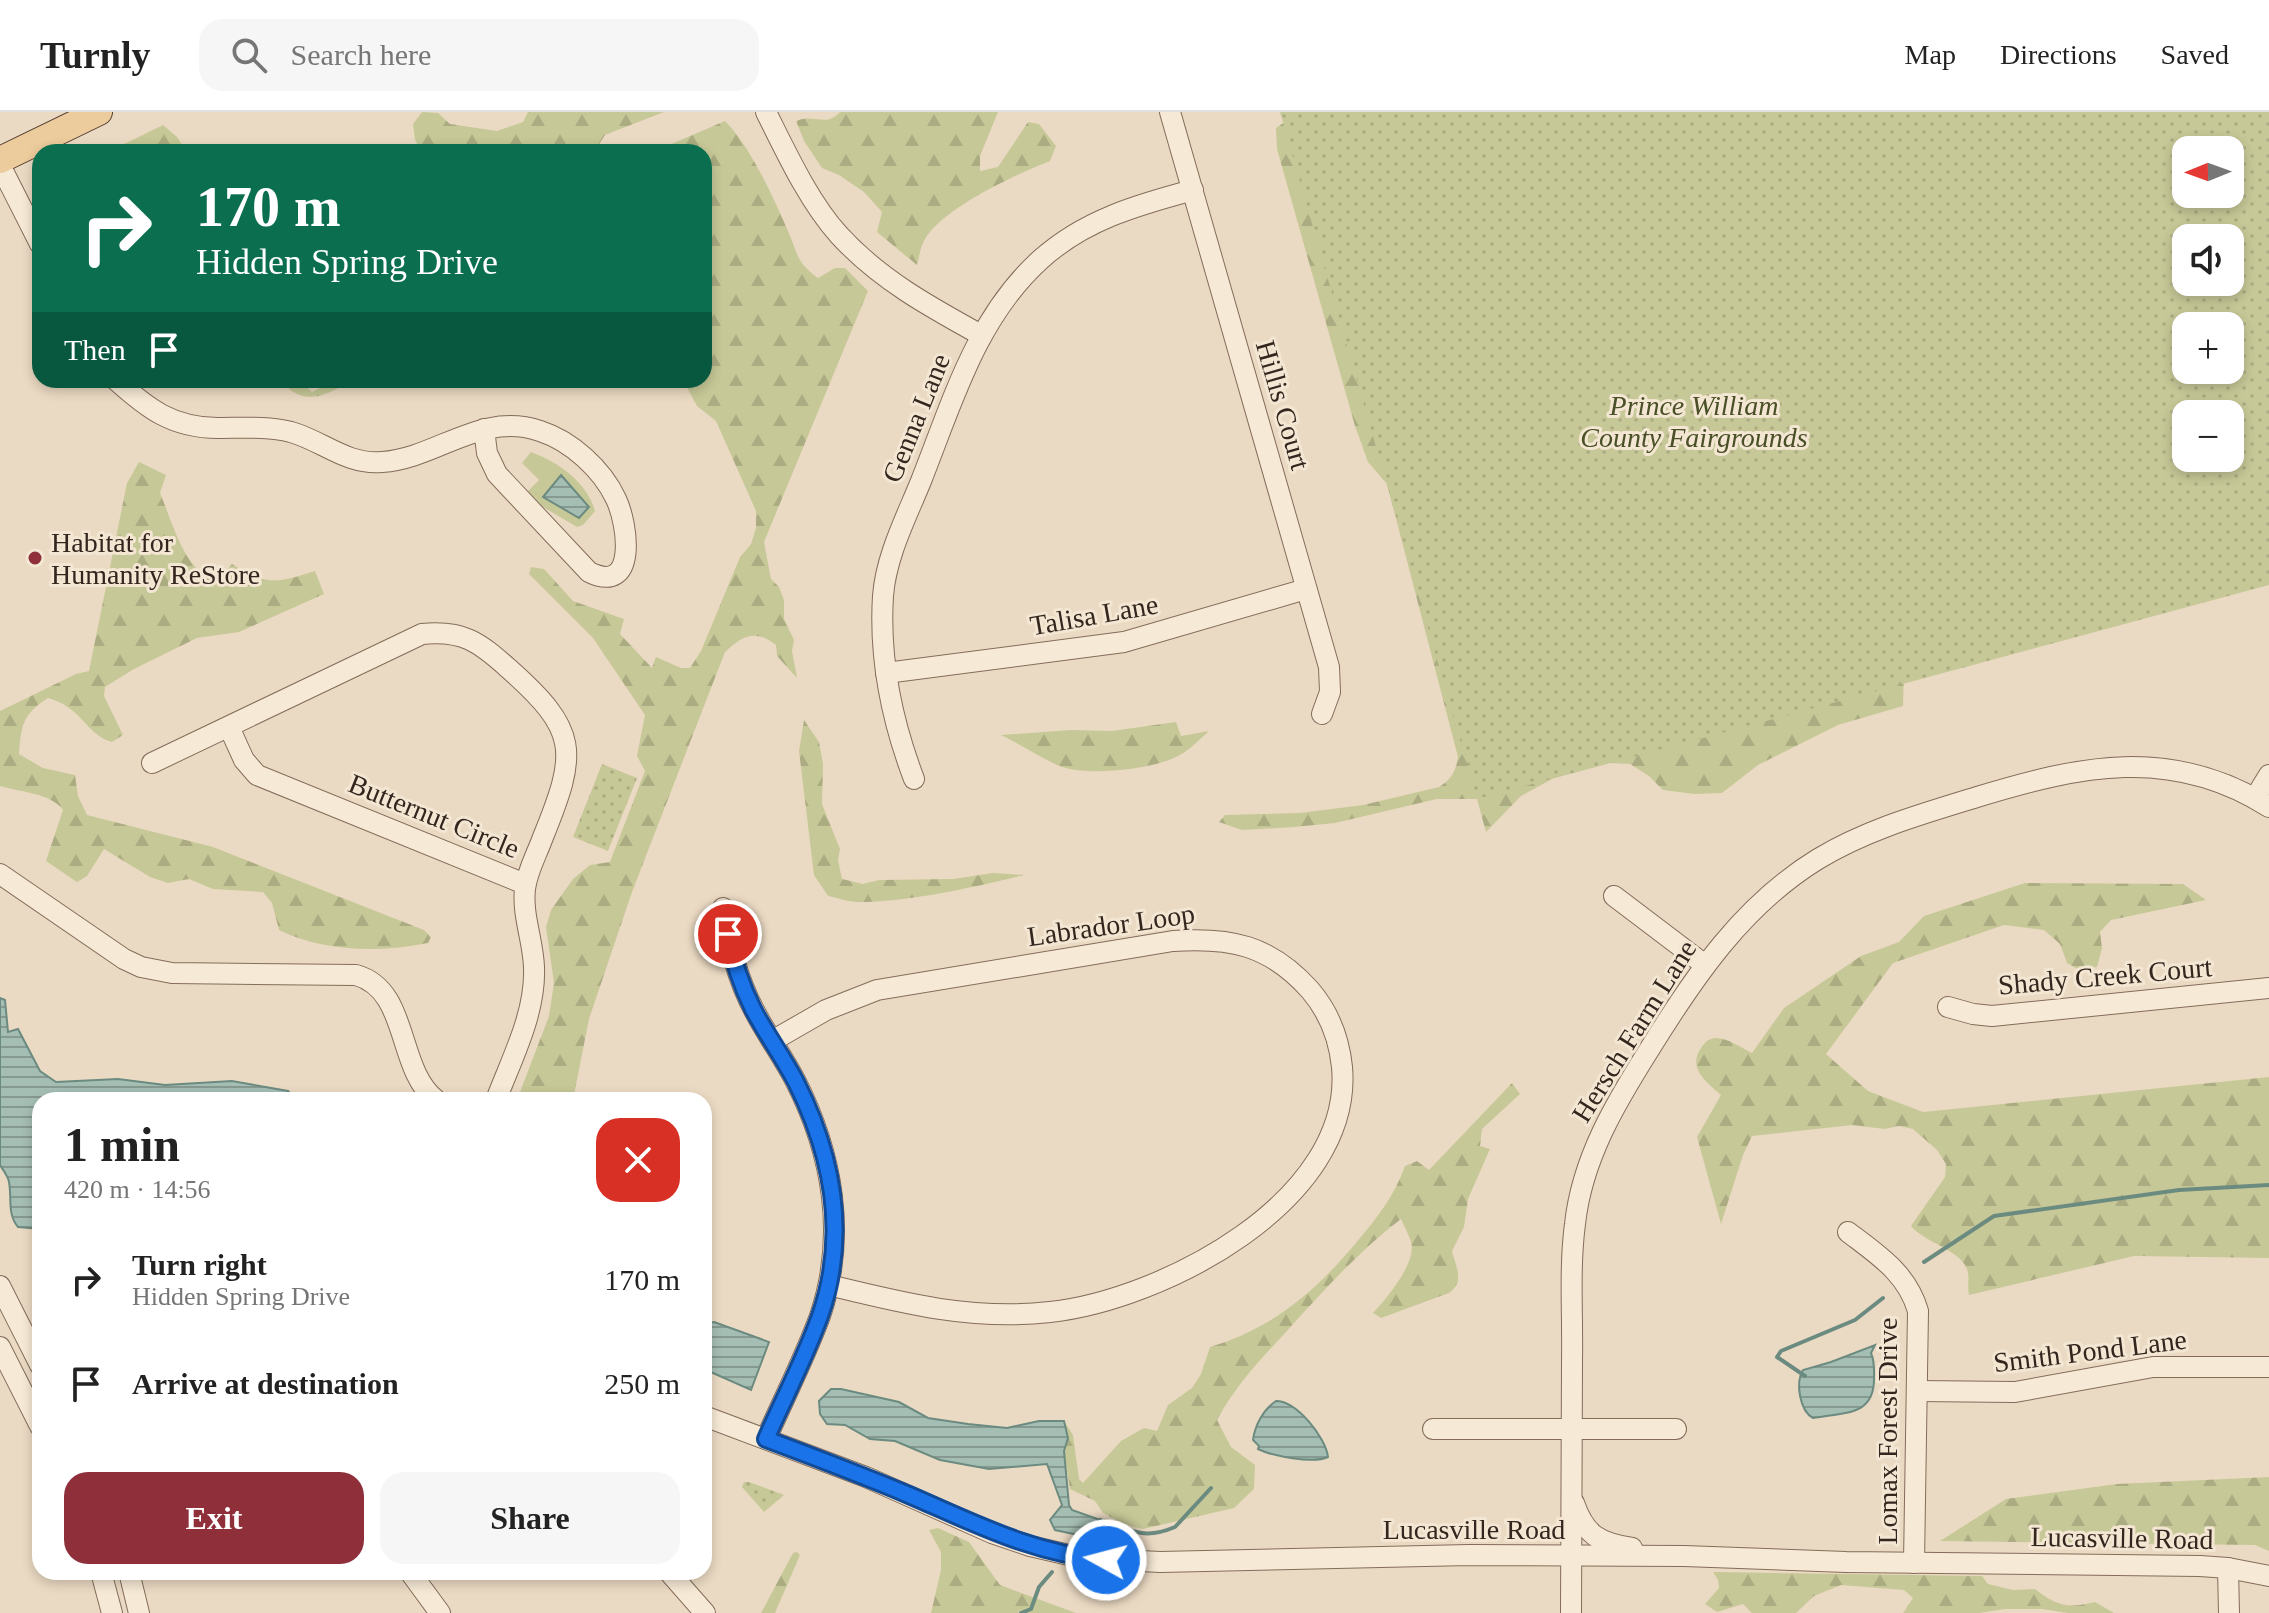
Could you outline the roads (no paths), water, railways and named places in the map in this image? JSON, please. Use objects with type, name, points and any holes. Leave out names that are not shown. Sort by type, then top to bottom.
[{"type":"main road","points":[[37,144],[99,112]]},
{"type":"main road","points":[[0,163],[32,147]]},
{"type":"street","points":[[766,112],[804,183],[841,236],[865,261],[901,289],[981,335]]},
{"type":"street","name":"Hillis Court","points":[[1170,112],[1330,676],[1330,692],[1322,714]]},
{"type":"street","points":[[0,163],[32,228]]},
{"type":"street","name":"Genna Lane","points":[[914,779],[893,720],[886,673],[882,619],[887,569],[981,335],[1014,286],[1062,242],[1108,216],[1193,190]]},
{"type":"street","points":[[126,388],[161,416],[204,427],[283,430],[308,436],[332,452],[363,462],[401,459],[484,429],[522,427],[550,435],[582,456],[616,500],[622,519],[624,559],[622,571],[617,576],[610,578],[589,572],[497,474],[487,453],[484,429]]},
{"type":"street","name":"Talisa Lane","points":[[886,673],[1124,642],[1306,589]]},
{"type":"street","name":"Butternut Circle","points":[[152,763],[422,634],[455,634],[483,645],[540,696],[556,719],[566,745],[564,778],[525,884],[257,775],[244,760],[229,727]]},
{"type":"street","name":"Hersch Farm Lane","points":[[1571,1613],[1574,1239],[1587,1168],[1599,1137],[1634,1074],[1705,965],[1746,917],[1794,876],[1859,837],[1910,817],[2040,778],[2102,767],[2170,770],[2200,776],[2262,802]]},
{"type":"street","points":[[2262,802],[2269,775]]},
{"type":"street","points":[[0,874],[124,959],[141,967],[172,973],[356,975],[367,978],[384,992],[420,1082],[429,1092]]},
{"type":"street","points":[[499,1092],[529,1013],[533,992],[533,952],[525,914],[525,884]]},
{"type":"street","points":[[1614,896],[1705,965]]},
{"type":"street","points":[[723,908],[737,969],[753,1009],[808,1107],[829,1170],[835,1228],[829,1285],[819,1317],[766,1439]]},
{"type":"street","name":"Labrador Loop","points":[[772,1041],[826,1010],[877,990],[1173,941],[1205,939],[1236,942],[1265,953],[1302,981],[1328,1016],[1341,1055],[1343,1077],[1338,1114],[1317,1159],[1301,1181],[1251,1228],[1194,1265],[1148,1288],[1078,1308],[1013,1315],[953,1312],[829,1285]]},
{"type":"street","name":"Shady Creek Court","points":[[1948,1007],[1992,1016],[2269,988]]},
{"type":"street","name":"Lomax Forest Drive","points":[[1848,1232],[1892,1266],[1913,1295],[1919,1320],[1914,1563]]},
{"type":"street","points":[[0,1286],[32,1349]]},
{"type":"street","points":[[0,1347],[32,1410]]},
{"type":"street","name":"Smith Pond Lane","points":[[1918,1391],[2015,1392],[2153,1367],[2269,1367]]},
{"type":"street","name":"Lucasville Road","points":[[712,1419],[880,1483],[992,1533],[1082,1558],[1160,1562],[1684,1556],[2228,1568],[2269,1576]]},
{"type":"street","points":[[1433,1429],[1676,1429]]},
{"type":"street","points":[[1572,1495],[1582,1523],[1599,1539],[1626,1547],[1684,1556]]},
{"type":"street","points":[[2228,1568],[2229,1613]]},
{"type":"street","points":[[103,1580],[112,1613]]},
{"type":"street","points":[[131,1580],[139,1613]]},
{"type":"street","points":[[416,1580],[440,1613]]},
{"type":"street","points":[[676,1580],[705,1613]]},
{"type":"waterway","points":[[1924,1262],[1994,1216],[2179,1190],[2269,1185]]},
{"type":"waterway","points":[[1805,1376],[1777,1357],[1781,1351],[1855,1320],[1883,1298]]},
{"type":"waterway","points":[[1100,1520],[1136,1532],[1164,1531],[1175,1527],[1211,1488]]},
{"type":"waterway","points":[[1021,1613],[1031,1609],[1039,1587],[1052,1572]]},
{"type":"place","name":"Habitat for Humanity ReStore","points":[[35,558]]},
{"type":"park label","name":"Prince William County Fairgrounds","points":[[1694,421]]}]
